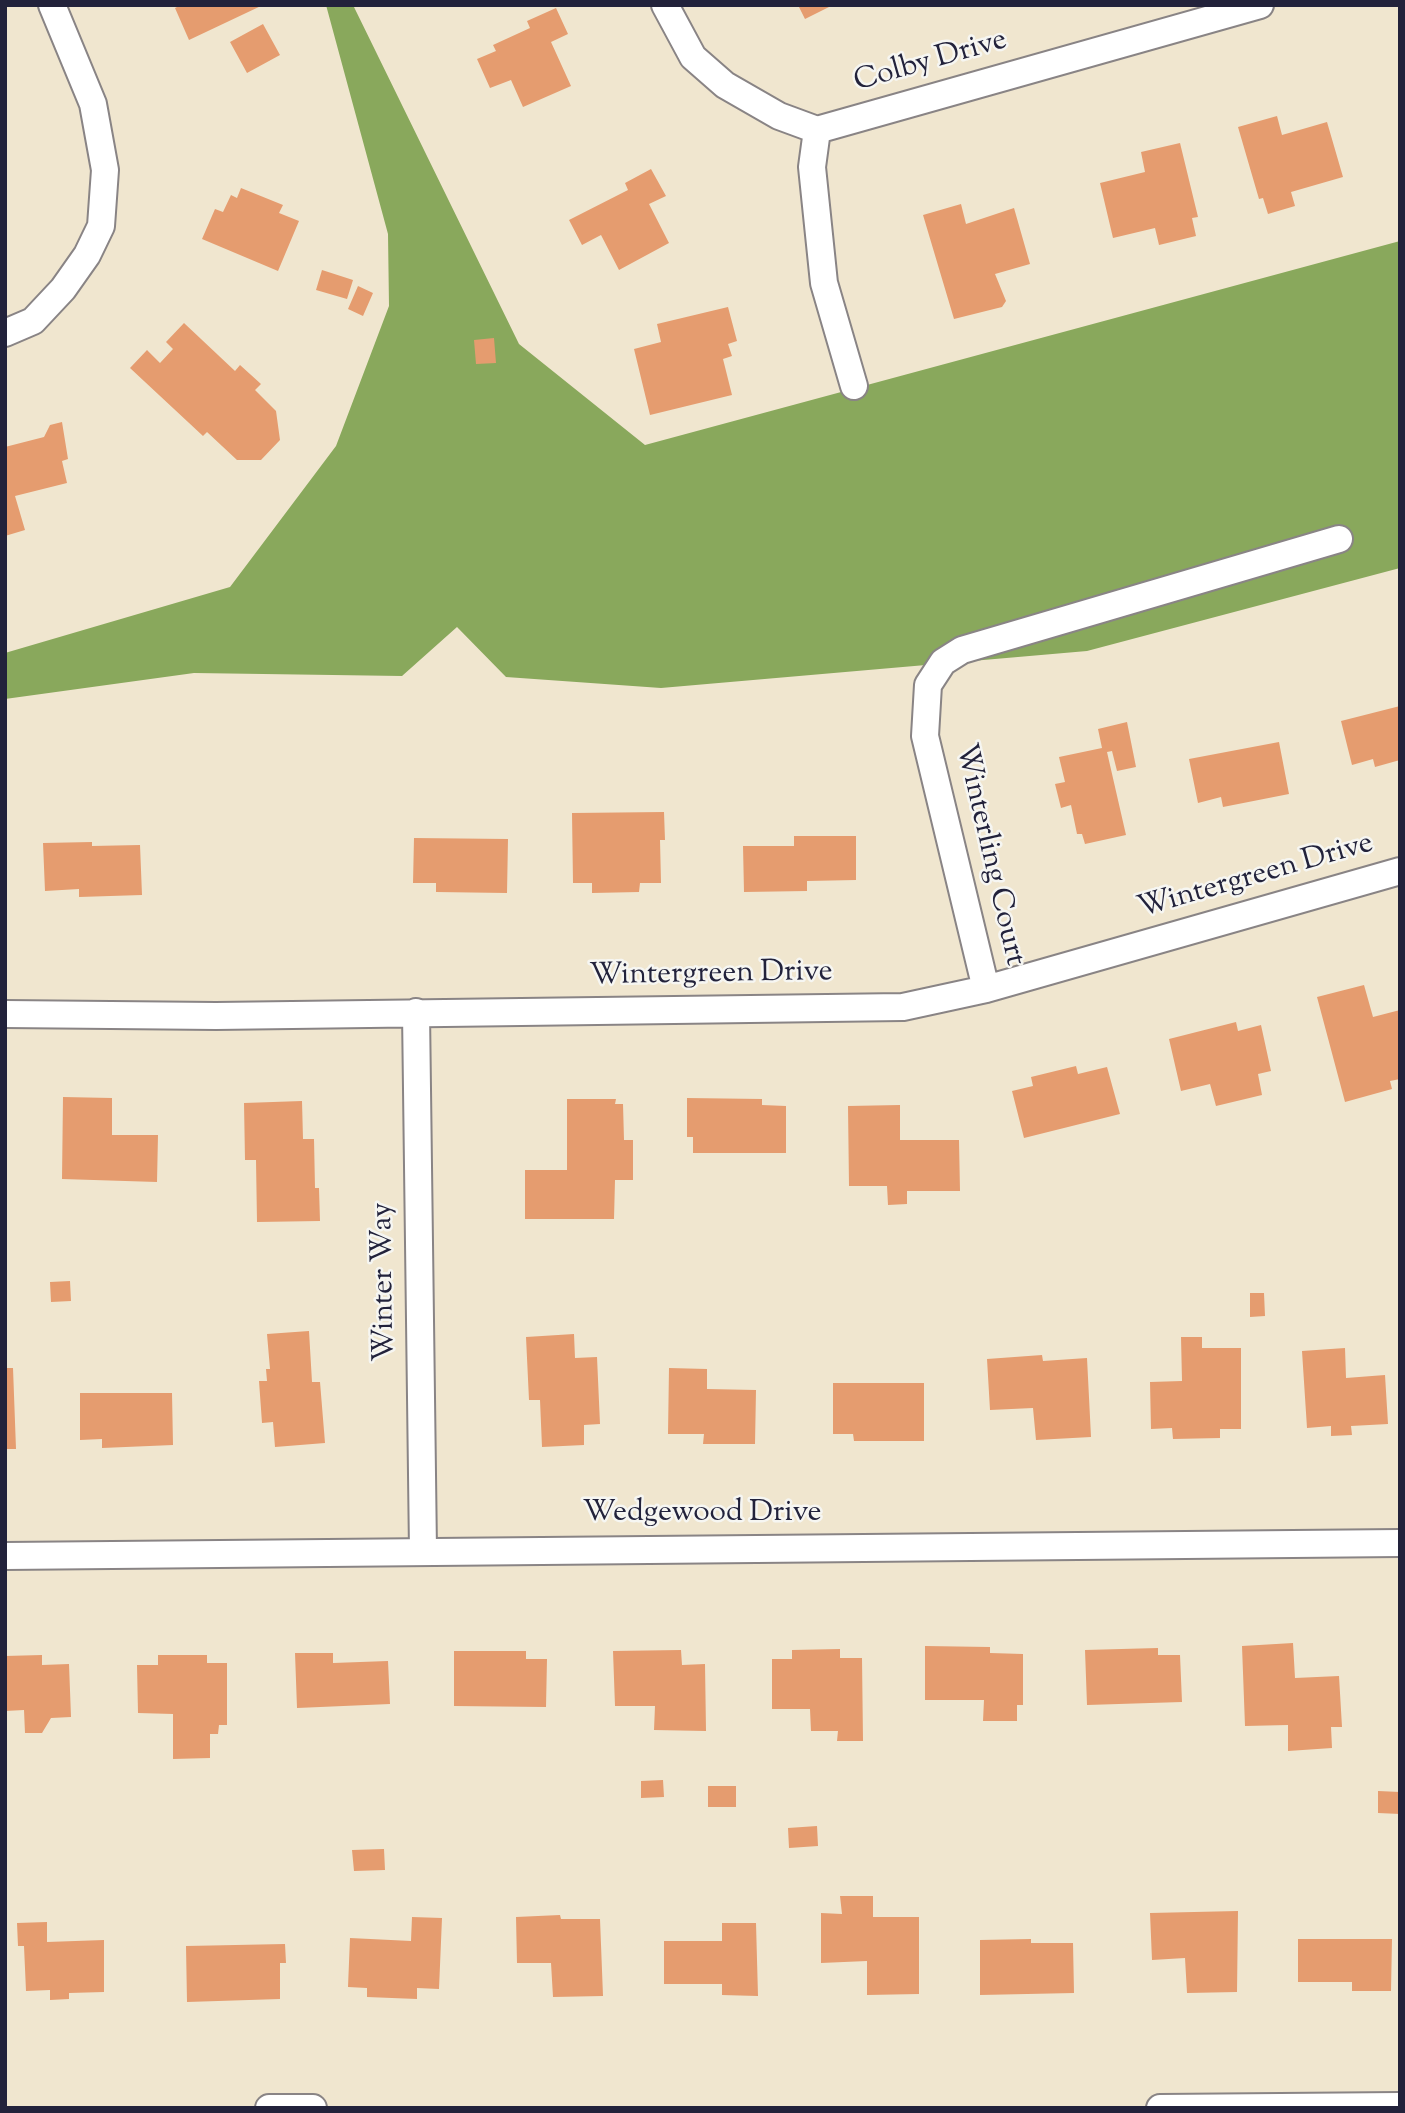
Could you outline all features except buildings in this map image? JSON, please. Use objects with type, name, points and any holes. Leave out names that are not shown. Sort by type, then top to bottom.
[{"type":"street","points":[[5,333],[33,321],[64,289],[87,255],[101,226],[105,170],[93,104],[52,5]]},
{"type":"street","points":[[666,5],[693,57],[725,85],[779,116],[817,130],[812,167],[824,284],[854,386]]},
{"type":"street","name":"Colby Drive","points":[[817,130],[1259,5]]},
{"type":"street","name":"Winterling Court","points":[[986,989],[925,736],[928,685],[943,662],[962,650],[1339,539]]},
{"type":"street","name":"Wintergreen Drive","points":[[5,1014],[216,1016],[903,1007],[986,989],[1400,871]]},
{"type":"street","name":"Winter Way","points":[[416,1012],[423,1551]]},
{"type":"street","name":"Wedgewood Drive","points":[[5,1556],[1400,1543]]},
{"type":"street","points":[[1160,2108],[1400,2106]]},
{"type":"street","points":[[269,2108],[313,2108]]},
{"type":"green space","points":[[326,5],[353,5],[519,344],[645,445],[1400,241],[1400,568],[1087,651],[661,688],[506,677],[457,627],[402,676],[194,673],[5,699],[5,653],[230,587],[336,446],[389,306],[388,234]]}]
